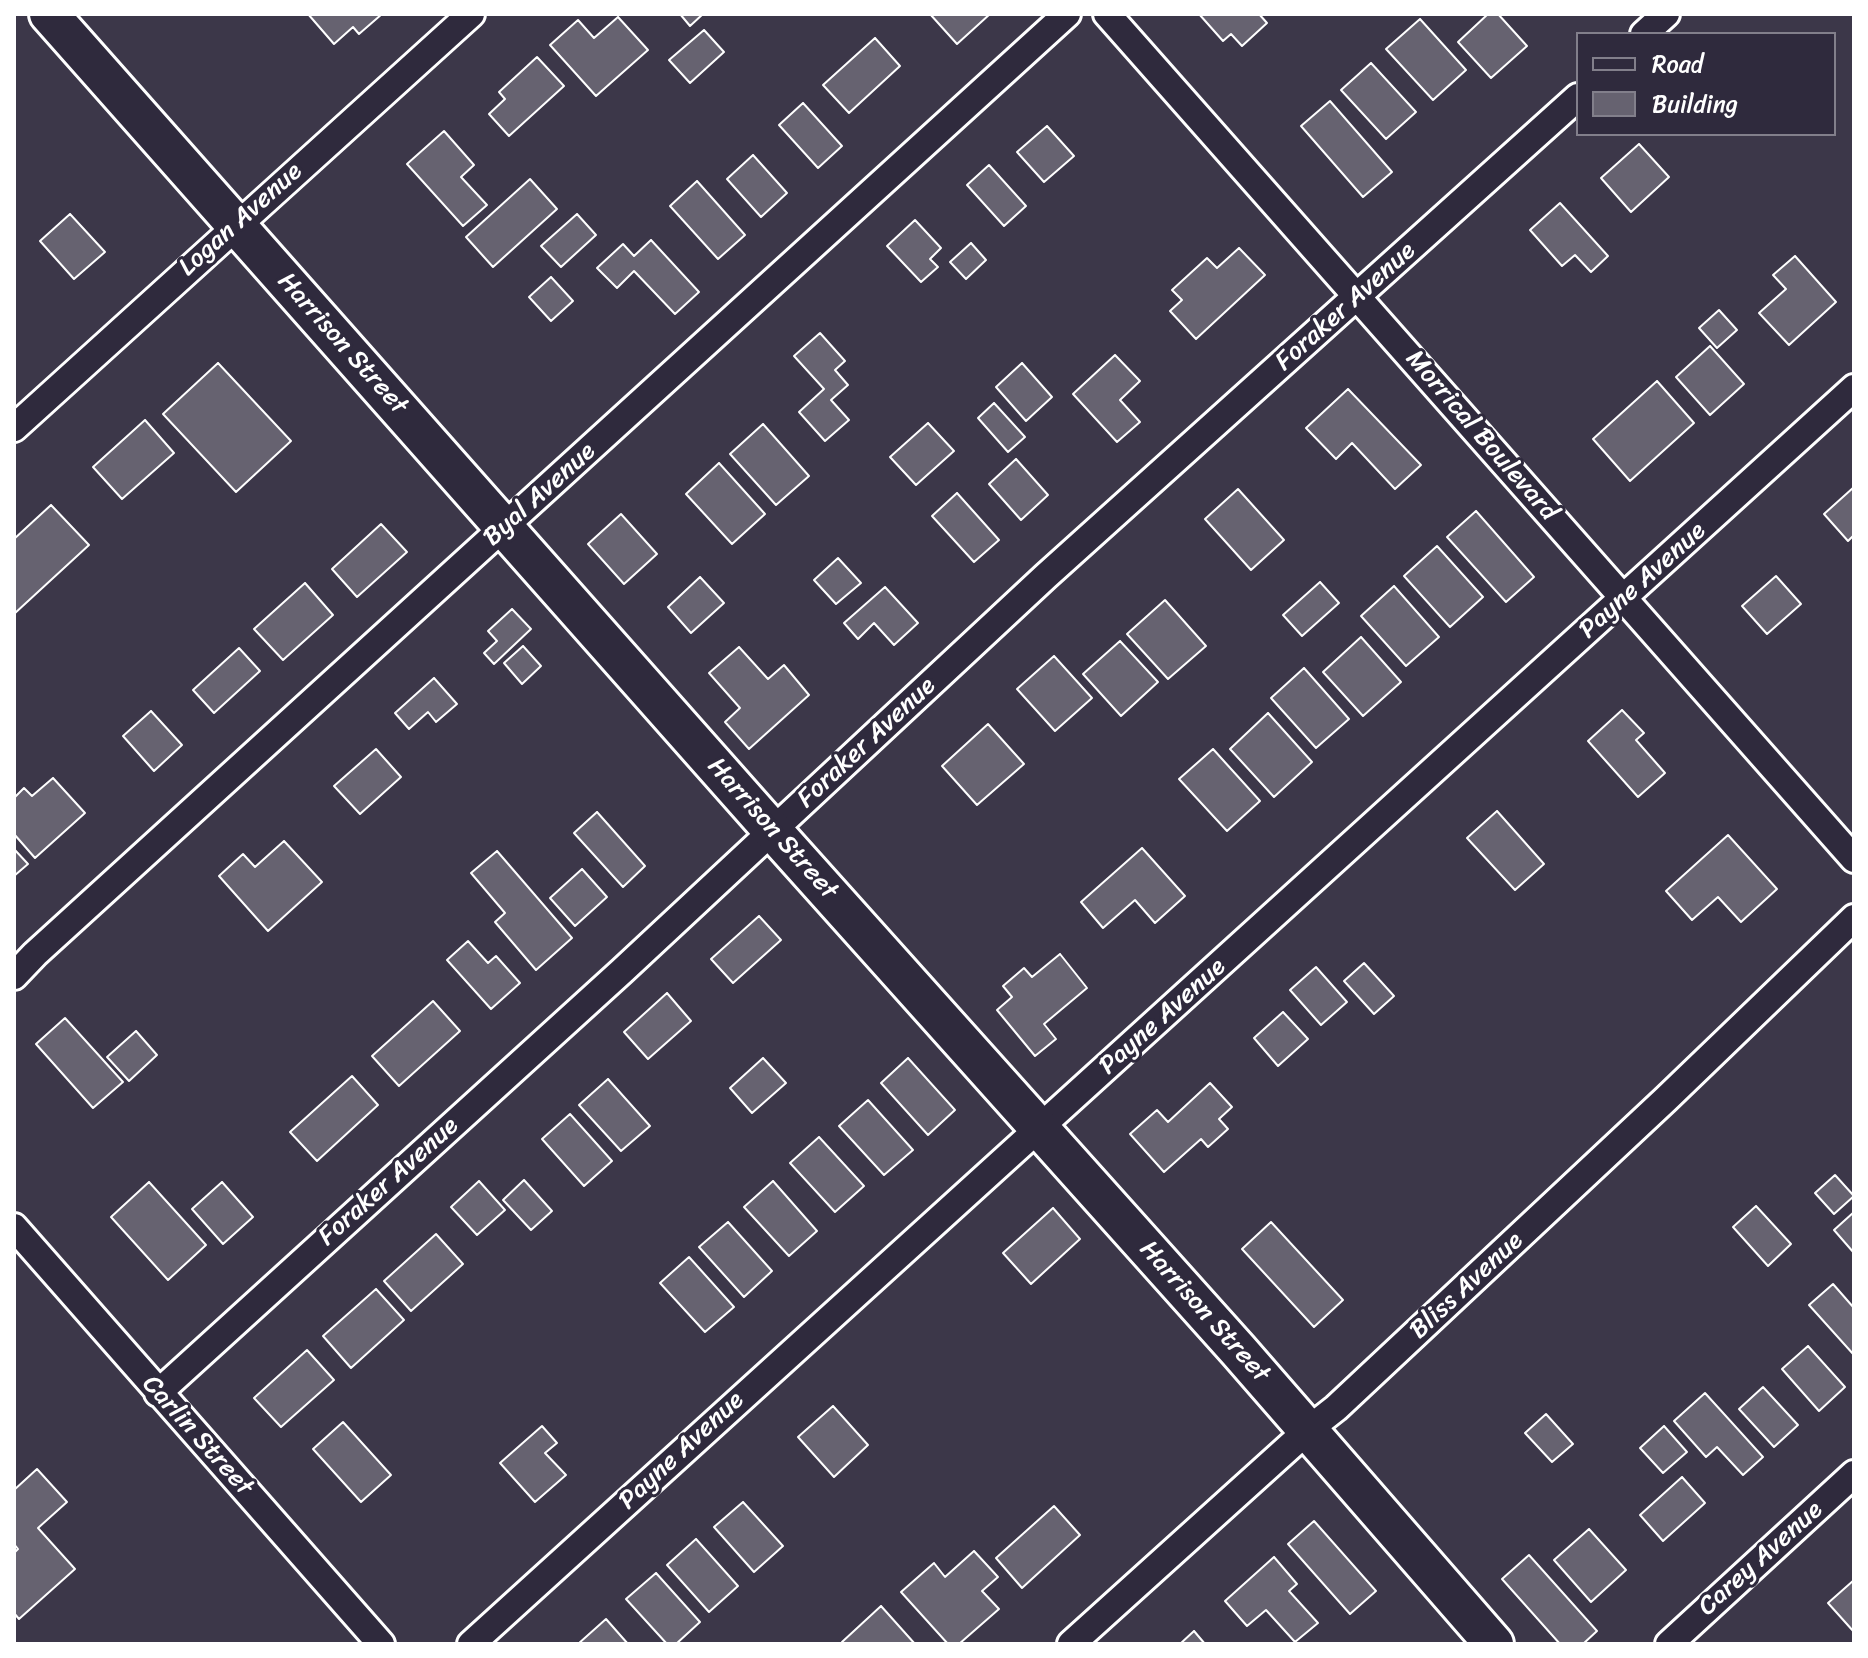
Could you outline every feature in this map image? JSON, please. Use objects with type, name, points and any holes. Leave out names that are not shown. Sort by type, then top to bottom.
[{"type":"street","name":"Logan Avenue","points":[[14,428],[471,14]]},
{"type":"street","name":"Byal Avenue","points":[[14,976],[1067,14]]},
{"type":"street","name":"Morrical Boulevard","points":[[1107,14],[1854,859]]},
{"type":"street","points":[[1646,32],[1666,14]]},
{"type":"street","name":"Harrison Street","points":[[53,19],[1308,1430],[1494,1644]]},
{"type":"street","name":"Foraker Avenue","points":[[158,1393],[622,971],[1046,576],[1576,99]]},
{"type":"street","name":"Payne Avenue","points":[[471,1644],[1854,388]]},
{"type":"street","name":"Bliss Avenue","points":[[1071,1644],[1336,1408],[1854,918]]},
{"type":"street","name":"Carlin Street","points":[[14,1227],[381,1644]]},
{"type":"street","name":"Carey Avenue","points":[[1669,1644],[1854,1474]]},
{"type":"building","points":[[308,14],[382,14],[359,34],[353,27],[334,44]]},
{"type":"building","points":[[680,14],[703,14],[690,26]]},
{"type":"building","points":[[930,14],[990,14],[957,44]]},
{"type":"building","points":[[1199,14],[1259,14],[1267,23],[1242,46],[1231,34],[1223,41]]},
{"type":"building","points":[[1488,14],[1498,14],[1527,46],[1491,78],[1458,42]]},
{"type":"building","points":[[618,17],[648,50],[596,96],[550,45],[578,20],[594,38]]},
{"type":"building","points":[[1420,19],[1466,70],[1433,100],[1386,49]]},
{"type":"building","points":[[704,30],[724,52],[690,83],[669,60]]},
{"type":"building","points":[[875,38],[900,66],[849,113],[823,85]]},
{"type":"building","points":[[537,57],[564,86],[509,136],[489,114],[505,99],[499,92]]},
{"type":"building","points":[[1371,63],[1416,112],[1386,139],[1341,90]]},
{"type":"building","points":[[1330,101],[1392,172],[1363,197],[1301,126]]},
{"type":"building","points":[[803,103],[842,146],[818,168],[779,125]]},
{"type":"building","points":[[1047,126],[1074,156],[1044,182],[1017,152]]},
{"type":"building","points":[[444,131],[474,165],[461,177],[487,205],[463,226],[407,164]]},
{"type":"building","points":[[1639,144],[1669,177],[1631,212],[1601,178]]},
{"type":"building","points":[[753,155],[787,193],[761,217],[727,179]]},
{"type":"building","points":[[989,165],[1026,206],[1004,226],[967,185]]},
{"type":"building","points":[[530,179],[557,209],[493,267],[466,237]]},
{"type":"building","points":[[697,181],[745,235],[718,259],[670,206]]},
{"type":"building","points":[[1560,203],[1608,256],[1591,272],[1575,255],[1562,266],[1530,230]]},
{"type":"building","points":[[70,214],[105,252],[74,279],[40,241]]},
{"type":"building","points":[[577,214],[596,235],[561,267],[541,246]]},
{"type":"building","points":[[915,220],[941,248],[930,259],[938,267],[921,282],[887,246]]},
{"type":"building","points":[[651,240],[699,292],[675,314],[634,271],[617,288],[597,268],[623,244],[634,256]]},
{"type":"building","points":[[971,243],[986,260],[966,279],[950,262]]},
{"type":"building","points":[[1239,248],[1265,275],[1196,339],[1170,311],[1182,300],[1172,290],[1207,258],[1217,268]]},
{"type":"building","points":[[1795,256],[1836,302],[1789,345],[1759,313],[1786,289],[1773,275]]},
{"type":"building","points":[[551,277],[573,301],[551,321],[529,297]]},
{"type":"building","points":[[1719,310],[1737,330],[1717,348],[1699,328]]},
{"type":"building","points":[[820,333],[845,361],[835,370],[848,385],[831,400],[849,420],[825,441],[799,412],[824,389],[794,356]]},
{"type":"building","points":[[1710,346],[1744,384],[1710,415],[1676,377]]},
{"type":"building","points":[[1115,355],[1140,381],[1120,400],[1140,422],[1117,442],[1073,394]]},
{"type":"building","points":[[218,363],[291,441],[236,492],[163,414]]},
{"type":"building","points":[[1022,363],[1052,397],[1026,421],[996,387]]},
{"type":"building","points":[[1657,381],[1694,423],[1630,481],[1593,439]]},
{"type":"building","points":[[1348,389],[1421,465],[1395,489],[1352,443],[1336,459],[1306,428]]},
{"type":"building","points":[[994,403],[1025,437],[1008,452],[978,418]]},
{"type":"building","points":[[145,420],[174,453],[122,499],[93,467]]},
{"type":"building","points":[[928,423],[954,451],[916,485],[890,457]]},
{"type":"building","points":[[763,424],[809,476],[776,505],[730,454]]},
{"type":"building","points":[[1016,459],[1048,495],[1021,520],[989,484]]},
{"type":"building","points":[[719,463],[765,514],[732,544],[686,494]]},
{"type":"building","points":[[1854,487],[1854,535],[1848,541],[1824,514]]},
{"type":"building","points":[[1238,489],[1284,540],[1251,570],[1205,519]]},
{"type":"building","points":[[957,493],[999,540],[974,562],[932,516]]},
{"type":"building","points":[[51,505],[89,545],[14,614],[14,539]]},
{"type":"building","points":[[1476,511],[1534,577],[1506,602],[1447,537]]},
{"type":"building","points":[[621,514],[657,554],[624,584],[588,544]]},
{"type":"building","points":[[381,524],[407,552],[357,597],[332,569]]},
{"type":"building","points":[[1437,546],[1483,597],[1450,627],[1404,576]]},
{"type":"building","points":[[838,558],[861,583],[836,604],[814,580]]},
{"type":"building","points":[[1776,576],[1801,604],[1767,634],[1742,606]]},
{"type":"building","points":[[700,577],[724,603],[691,633],[668,607]]},
{"type":"building","points":[[1320,582],[1339,603],[1302,636],[1283,615]]},
{"type":"building","points":[[305,583],[333,615],[283,660],[254,629]]},
{"type":"building","points":[[1394,586],[1439,637],[1406,666],[1361,616]]},
{"type":"building","points":[[885,587],[918,623],[894,645],[874,623],[858,639],[844,623]]},
{"type":"building","points":[[1165,600],[1206,646],[1168,679],[1127,634]]},
{"type":"building","points":[[512,609],[531,629],[494,664],[484,653],[497,641],[488,631]]},
{"type":"building","points":[[1361,637],[1401,682],[1363,716],[1323,672]]},
{"type":"building","points":[[1120,641],[1158,682],[1121,716],[1083,674]]},
{"type":"building","points":[[523,646],[541,666],[522,684],[504,663]]},
{"type":"building","points":[[739,647],[768,679],[784,665],[809,695],[749,749],[725,722],[740,708],[709,673]]},
{"type":"building","points":[[239,648],[260,671],[214,713],[193,690]]},
{"type":"building","points":[[1054,656],[1092,698],[1055,731],[1017,689]]},
{"type":"building","points":[[1304,668],[1349,719],[1316,748],[1271,698]]},
{"type":"building","points":[[434,678],[457,704],[436,722],[428,712],[409,729],[395,713]]},
{"type":"building","points":[[1622,710],[1644,733],[1636,740],[1665,773],[1638,797],[1588,741]]},
{"type":"building","points":[[151,711],[182,745],[154,771],[123,736]]},
{"type":"building","points":[[1268,713],[1312,762],[1274,797],[1230,749]]},
{"type":"building","points":[[988,724],[1024,764],[977,805],[942,766]]},
{"type":"building","points":[[376,749],[401,777],[360,814],[334,786]]},
{"type":"building","points":[[1213,749],[1260,801],[1227,831],[1179,779]]},
{"type":"building","points":[[53,778],[85,813],[35,858],[14,834],[14,798],[24,788],[32,796]]},
{"type":"building","points":[[1497,811],[1544,864],[1515,890],[1467,838]]},
{"type":"building","points":[[597,812],[645,866],[623,887],[574,833]]},
{"type":"building","points":[[1728,835],[1777,889],[1741,922],[1718,897],[1692,920],[1666,891]]},
{"type":"building","points":[[284,841],[322,882],[268,931],[219,876],[243,854],[255,867]]},
{"type":"building","points":[[1142,848],[1185,896],[1155,923],[1135,900],[1103,928],[1081,902]]},
{"type":"building","points":[[14,849],[28,864],[14,876]]},
{"type":"building","points":[[497,851],[572,938],[536,970],[495,922],[505,913],[471,873]]},
{"type":"building","points":[[582,869],[607,897],[575,926],[550,898]]},
{"type":"building","points":[[759,916],[781,940],[733,983],[711,959]]},
{"type":"building","points":[[468,941],[488,963],[496,956],[520,983],[491,1009],[447,960]]},
{"type":"building","points":[[1060,954],[1087,988],[1044,1024],[1056,1039],[1035,1056],[997,1010],[1012,997],[1003,986],[1024,968],[1032,977]]},
{"type":"building","points":[[1364,963],[1394,996],[1374,1014],[1344,981]]},
{"type":"building","points":[[1316,967],[1347,1002],[1321,1025],[1290,990]]},
{"type":"building","points":[[667,993],[691,1021],[648,1059],[624,1032]]},
{"type":"building","points":[[433,1001],[460,1031],[399,1086],[372,1056]]},
{"type":"building","points":[[1283,1012],[1308,1039],[1278,1066],[1254,1038]]},
{"type":"building","points":[[65,1018],[123,1082],[93,1108],[36,1044]]},
{"type":"building","points":[[136,1031],[157,1055],[129,1081],[107,1057]]},
{"type":"building","points":[[763,1058],[786,1083],[752,1113],[730,1088]]},
{"type":"building","points":[[908,1058],[955,1110],[928,1135],[881,1083]]},
{"type":"building","points":[[352,1076],[378,1105],[317,1161],[290,1132]]},
{"type":"building","points":[[608,1079],[650,1126],[621,1151],[579,1105]]},
{"type":"building","points":[[1210,1083],[1232,1107],[1219,1119],[1228,1129],[1208,1147],[1201,1139],[1164,1172],[1130,1134],[1157,1110],[1168,1122]]},
{"type":"building","points":[[868,1100],[913,1150],[884,1175],[839,1126]]},
{"type":"building","points":[[570,1114],[612,1161],[584,1186],[542,1139]]},
{"type":"building","points":[[819,1137],[864,1186],[835,1212],[790,1163]]},
{"type":"building","points":[[1835,1175],[1854,1196],[1834,1214],[1815,1193]]},
{"type":"building","points":[[524,1180],[552,1211],[531,1230],[503,1200]]},
{"type":"building","points":[[479,1181],[505,1210],[477,1235],[451,1207]]},
{"type":"building","points":[[773,1181],[817,1231],[789,1256],[744,1207]]},
{"type":"building","points":[[149,1182],[206,1245],[168,1280],[111,1217]]},
{"type":"building","points":[[222,1182],[253,1217],[223,1244],[192,1209]]},
{"type":"building","points":[[1756,1206],[1791,1244],[1768,1266],[1733,1227]]},
{"type":"building","points":[[1053,1208],[1080,1239],[1031,1284],[1003,1253]]},
{"type":"building","points":[[1854,1212],[1854,1253],[1834,1230]]},
{"type":"building","points":[[728,1222],[772,1271],[744,1297],[699,1247]]},
{"type":"building","points":[[1271,1222],[1343,1300],[1314,1327],[1242,1249]]},
{"type":"building","points":[[436,1234],[463,1264],[411,1311],[384,1281]]},
{"type":"building","points":[[689,1257],[734,1307],[705,1332],[660,1283]]},
{"type":"building","points":[[1833,1284],[1854,1308],[1854,1355],[1809,1305]]},
{"type":"building","points":[[376,1289],[404,1320],[351,1368],[323,1336]]},
{"type":"building","points":[[1808,1346],[1845,1387],[1819,1411],[1782,1369]]},
{"type":"building","points":[[307,1350],[334,1380],[281,1427],[254,1398]]},
{"type":"building","points":[[1763,1387],[1798,1425],[1774,1447],[1739,1409]]},
{"type":"building","points":[[1705,1393],[1763,1457],[1743,1475],[1717,1447],[1706,1457],[1674,1421]]},
{"type":"building","points":[[833,1406],[868,1445],[834,1477],[798,1437]]},
{"type":"building","points":[[1546,1414],[1573,1444],[1552,1462],[1525,1433]]},
{"type":"building","points":[[343,1422],[391,1475],[361,1502],[313,1449]]},
{"type":"building","points":[[542,1426],[557,1443],[545,1453],[566,1475],[535,1502],[500,1463]]},
{"type":"building","points":[[1664,1426],[1687,1452],[1663,1473],[1640,1448]]},
{"type":"building","points":[[37,1469],[67,1502],[38,1528],[75,1569],[19,1619],[14,1613],[14,1553],[18,1549],[14,1544],[14,1490]]},
{"type":"building","points":[[1682,1477],[1705,1503],[1663,1541],[1640,1515]]},
{"type":"building","points":[[743,1502],[783,1546],[754,1572],[714,1527]]},
{"type":"building","points":[[1054,1506],[1080,1535],[1022,1588],[996,1558]]},
{"type":"building","points":[[1314,1521],[1376,1591],[1350,1614],[1288,1544]]},
{"type":"building","points":[[1589,1529],[1626,1570],[1591,1602],[1554,1560]]},
{"type":"building","points":[[696,1539],[738,1586],[709,1612],[667,1565]]},
{"type":"building","points":[[974,1551],[998,1577],[982,1591],[999,1609],[959,1644],[948,1644],[901,1592],[934,1563],[945,1577]]},
{"type":"building","points":[[1529,1555],[1597,1631],[1583,1644],[1560,1644],[1502,1579]]},
{"type":"building","points":[[1274,1557],[1297,1584],[1289,1591],[1318,1623],[1295,1642],[1266,1610],[1247,1626],[1225,1601]]},
{"type":"building","points":[[656,1573],[700,1622],[676,1644],[667,1644],[626,1599]]},
{"type":"building","points":[[1854,1580],[1854,1632],[1828,1603]]},
{"type":"building","points":[[881,1606],[915,1644],[842,1642]]},
{"type":"building","points":[[606,1619],[628,1644],[578,1644]]},
{"type":"building","points":[[1194,1631],[1205,1644],[1180,1644]]}]
